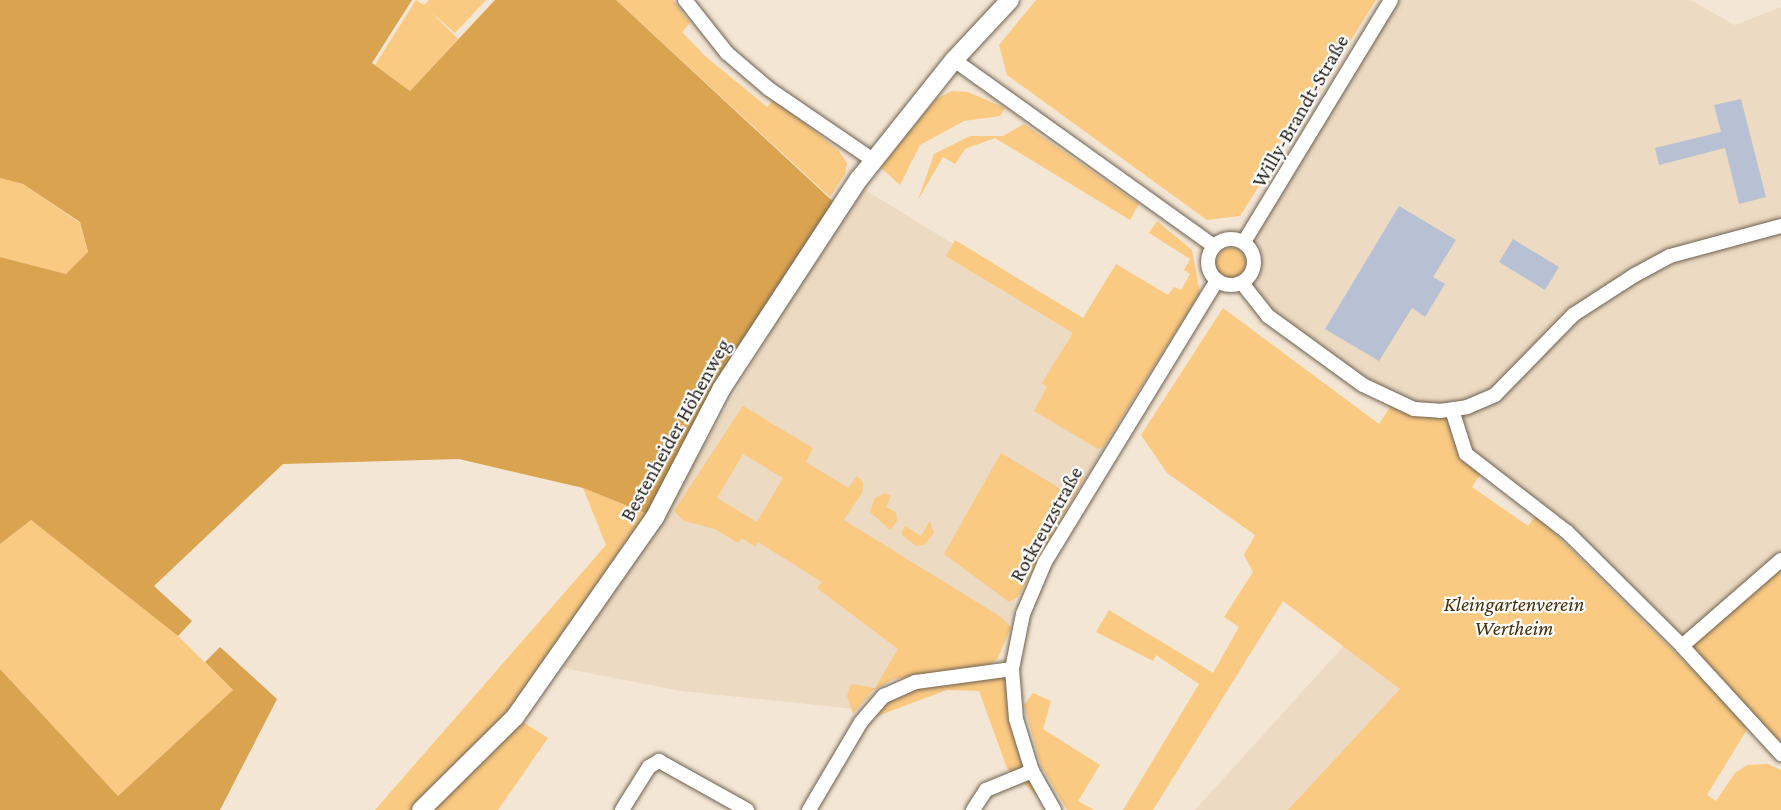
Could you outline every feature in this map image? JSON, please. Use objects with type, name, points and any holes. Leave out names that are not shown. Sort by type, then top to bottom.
[{"type":"street","points":[[685,0],[727,53],[769,89],[873,159]]},
{"type":"street","name":"Bestenheider Höhenweg","points":[[422,810],[514,717],[648,527],[762,321],[873,159],[954,60],[1010,0]]},
{"type":"street","name":"Willy-Brandt-Straße","points":[[1244,242],[1391,0]]},
{"type":"street","points":[[954,60],[1214,246]]},
{"type":"street","points":[[1242,283],[1268,316],[1363,385],[1414,409],[1452,410],[1467,407],[1512,382],[1573,315],[1632,276],[1670,256],[1781,226]]},
{"type":"street","points":[[1228,239],[1244,242],[1253,253],[1254,266],[1242,283],[1227,285],[1217,280],[1208,266],[1214,246],[1228,239]]},
{"type":"street","name":"Rotkreuzstraße","points":[[1054,810],[1032,771],[1016,719],[1012,669],[1023,614],[1041,570],[1217,280]]},
{"type":"street","points":[[1452,410],[1466,454],[1567,532],[1682,646],[1781,754]]},
{"type":"street","points":[[1682,646],[1781,560]]},
{"type":"street","points":[[809,810],[861,722],[884,696],[916,682],[1012,669]]},
{"type":"street","points":[[622,810],[649,766],[659,761],[747,810]]},
{"type":"street","points":[[974,810],[986,790],[1032,771]]},
{"type":"shaded area","points":[[0,0],[412,0],[372,63],[410,91],[495,0],[616,0],[840,208],[655,517],[583,488],[459,459],[283,464],[154,586],[192,621],[178,636],[31,520],[0,544],[0,257],[66,274],[88,252],[80,222],[23,184],[0,178]]},
{"type":"shaded area","points":[[1391,0],[1690,0],[1735,25],[1781,7],[1781,560],[1682,646],[1567,532],[1394,401],[1268,316],[1247,279],[1254,265],[1249,246]]},
{"type":"shaded area","points":[[862,188],[1152,366],[1017,595],[1000,653],[970,667],[892,678],[856,709],[681,691],[563,668],[672,501],[827,236]]},
{"type":"shaded area","points":[[1370,617],[1592,810],[1195,810]]},
{"type":"shaded area","points":[[220,647],[277,699],[220,810],[0,810],[0,669],[118,796],[233,690],[205,662]]},
{"type":"green space","points":[[416,0],[424,5],[429,0],[486,0],[455,33],[430,11],[458,39],[410,91],[375,65]]},
{"type":"green space","points":[[616,0],[673,0],[690,23],[682,32],[705,56],[767,107],[775,99],[839,151],[847,163],[845,174],[830,197]]},
{"type":"green space","points":[[1036,0],[1376,0],[1240,216],[1207,220],[1007,75],[999,45]]},
{"type":"green space","points":[[952,91],[968,92],[1005,108],[1000,116],[964,121],[920,145],[900,185],[880,167],[936,99]]},
{"type":"green space","points":[[1024,124],[1139,204],[1130,220],[995,138],[965,149],[955,164],[943,157],[918,200],[934,154],[970,136],[1003,136]]},
{"type":"green space","points":[[0,178],[23,184],[80,223],[88,253],[66,274],[0,257]]},
{"type":"green space","points":[[1157,221],[1192,250],[1200,293],[1104,446],[1098,449],[1034,411],[1047,387],[1042,383],[1073,333],[946,256],[955,240],[1083,318],[1116,264],[1168,295],[1174,287],[1181,290],[1190,274],[1184,270],[1190,259],[1149,233]]},
{"type":"green space","points":[[1231,248],[1241,253],[1246,263],[1241,273],[1231,278],[1221,273],[1216,263],[1221,253]]},
{"type":"green space","name":"Kleingartenverein Wertheim","points":[[1223,308],[1379,424],[1394,401],[1452,410],[1458,440],[1483,470],[1472,487],[1528,526],[1536,515],[1745,722],[1746,731],[1707,795],[1716,801],[1735,773],[1747,765],[1768,764],[1781,770],[1781,810],[1288,810],[1400,689],[1283,601],[1153,810],[1123,810],[1199,684],[1156,655],[1153,661],[1096,632],[1109,610],[1213,673],[1239,627],[1224,617],[1253,572],[1244,555],[1255,535],[1167,473],[1141,435]]},
{"type":"green space","points":[[743,406],[813,448],[806,462],[848,488],[857,476],[863,482],[863,491],[844,520],[1001,617],[1011,627],[998,658],[989,666],[894,679],[872,691],[853,714],[847,696],[851,684],[875,688],[898,649],[817,588],[822,582],[758,542],[755,547],[742,538],[738,543],[715,529],[684,521],[674,511]],"holes":[[[743,454],[783,478],[757,522],[717,498]]]},
{"type":"green space","points":[[1001,453],[1061,489],[1074,470],[1084,477],[1018,597],[1009,602],[944,554]]},
{"type":"green space","points":[[583,488],[655,517],[515,717],[548,738],[498,810],[375,810],[606,545]]},
{"type":"green space","points":[[885,493],[891,496],[886,507],[896,512],[897,521],[890,530],[870,512],[875,498]]},
{"type":"green space","points":[[31,520],[178,636],[233,690],[118,796],[0,669],[0,544]]},
{"type":"green space","points":[[930,521],[934,533],[924,545],[916,546],[901,534],[905,526],[921,536]]},
{"type":"green space","points":[[1781,560],[1781,754],[1686,650]]},
{"type":"green space","points":[[1012,669],[1016,719],[1053,810],[1007,768],[979,691],[947,690],[861,722],[884,696],[916,682]]},
{"type":"green space","points":[[1033,693],[1051,701],[1043,729],[1100,765],[1078,801],[1094,810],[1067,810],[1041,766],[1024,705]]},
{"type":"building","points":[[1741,99],[1766,197],[1739,204],[1725,148],[1659,165],[1655,148],[1721,132],[1714,105]]},
{"type":"building","points":[[1399,206],[1456,240],[1433,277],[1445,284],[1425,317],[1412,308],[1379,361],[1325,329]]},
{"type":"building","points":[[1513,239],[1559,267],[1545,290],[1499,262]]}]
